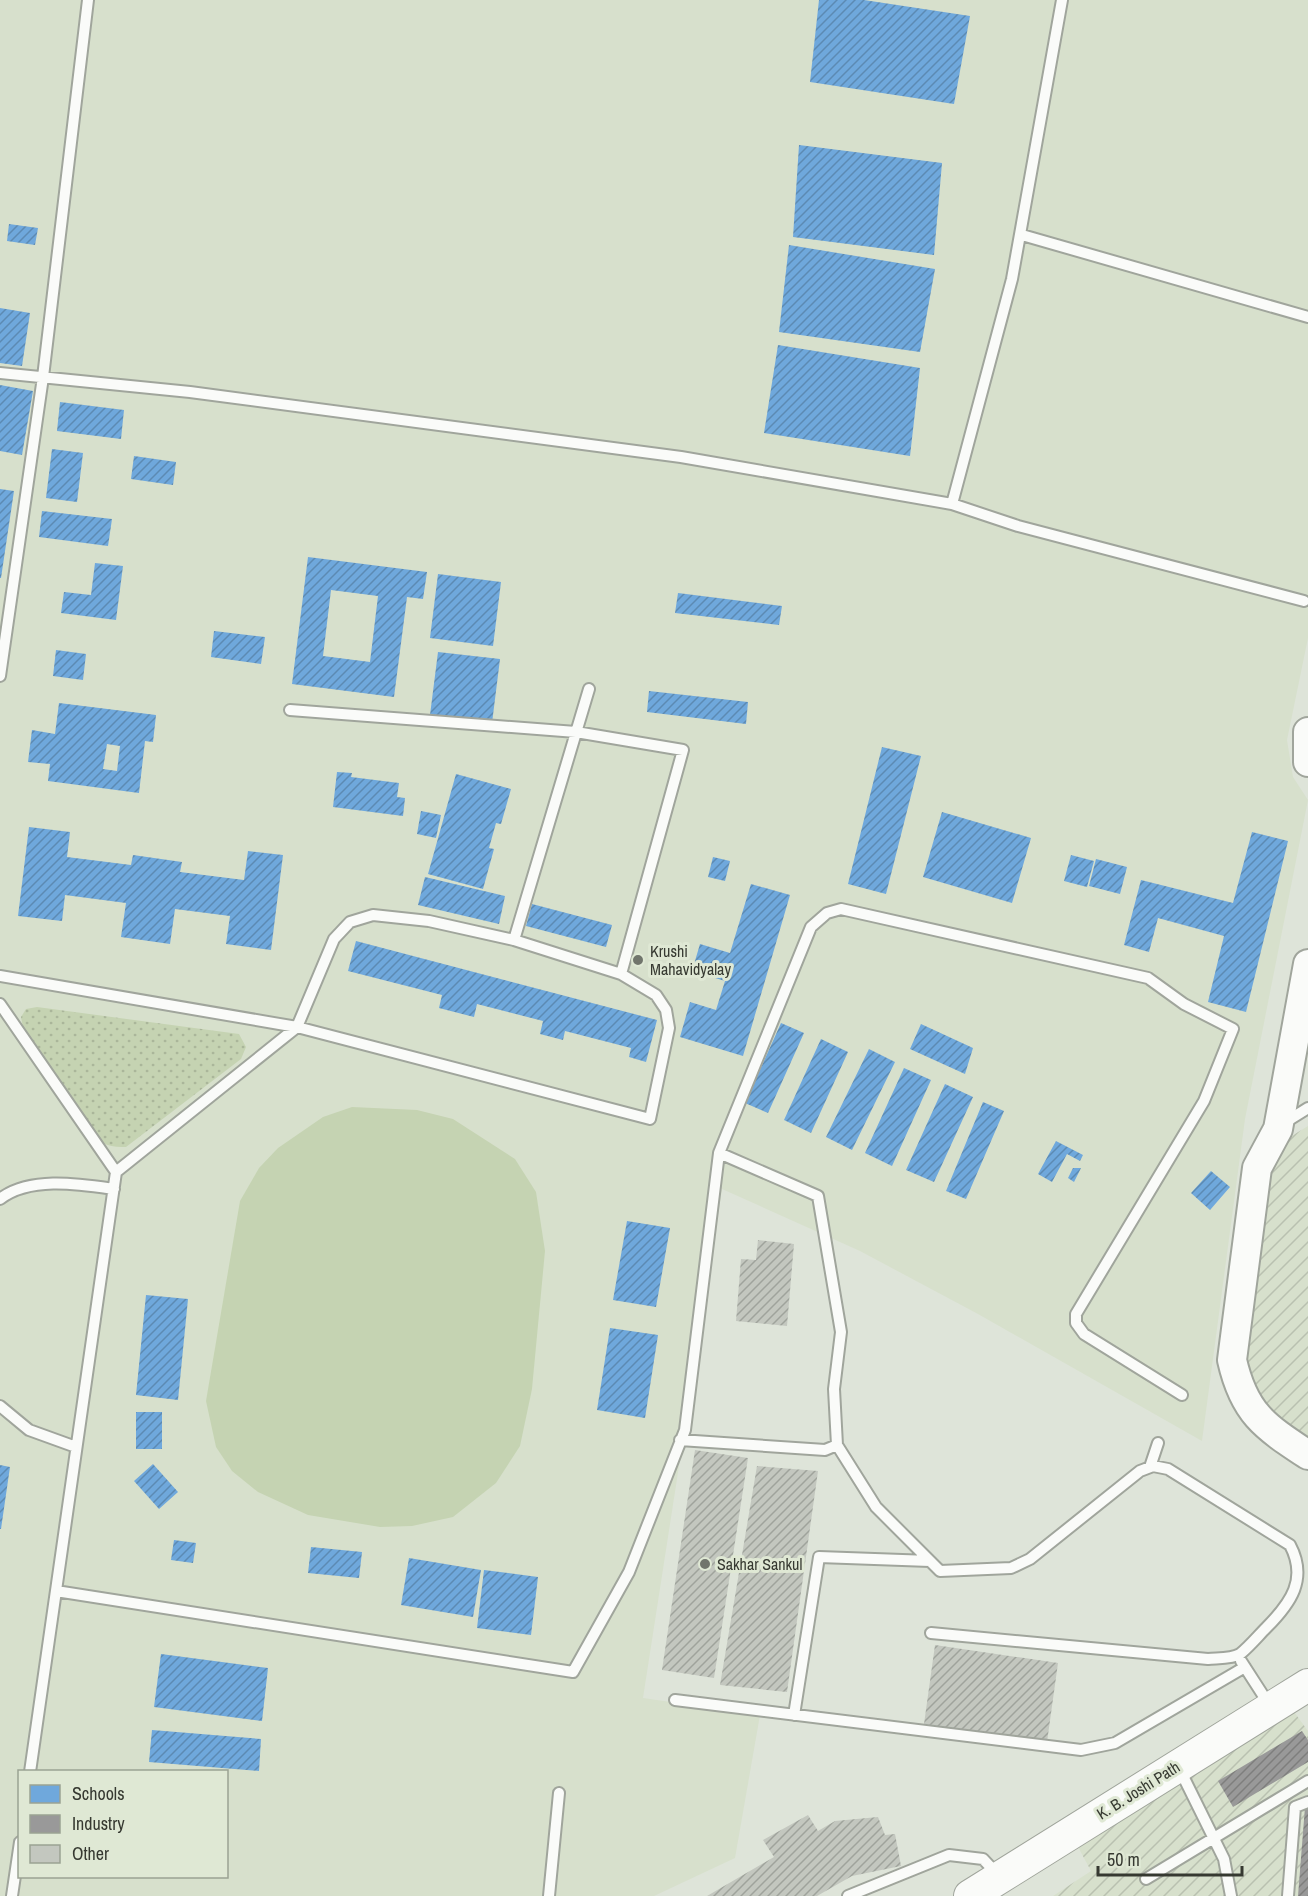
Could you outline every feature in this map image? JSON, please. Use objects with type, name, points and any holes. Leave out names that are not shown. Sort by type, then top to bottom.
[{"type":"main road","points":[[1308,732],[1308,762]]},
{"type":"main road","points":[[1308,964],[1278,1129],[1265,1148],[1257,1168],[1232,1360],[1245,1403],[1279,1436],[1308,1455]]},
{"type":"main road","name":"K. B. Joshi Path","points":[[970,1896],[1308,1685]]},
{"type":"lane","points":[[0,676],[43,378],[88,0]]},
{"type":"lane","points":[[952,504],[991,364],[1022,235],[1062,0]]},
{"type":"lane","points":[[1022,235],[1308,317]]},
{"type":"lane","points":[[0,373],[190,392],[681,457],[952,504],[1018,526],[1304,602]]},
{"type":"lane","points":[[514,940],[589,689]]},
{"type":"lane","points":[[290,710],[576,732],[683,750],[621,974]]},
{"type":"lane","points":[[56,1591],[573,1672],[629,1572],[684,1430],[719,1153],[811,927],[827,913],[841,909],[1148,978],[1184,1004],[1233,1029],[1204,1101],[1078,1308],[1076,1323],[1084,1334],[1182,1395]]},
{"type":"lane","points":[[0,976],[297,1027],[650,1119],[669,1028],[666,1010],[656,995],[621,974],[514,940],[429,921],[373,915],[350,922],[334,939],[297,1027],[116,1172]]},
{"type":"lane","points":[[0,1004],[116,1172],[30,1770]]},
{"type":"lane","points":[[1278,1129],[1293,1115],[1308,1108]]},
{"type":"lane","points":[[719,1153],[818,1196],[841,1332],[834,1389],[837,1445],[876,1507],[940,1571],[1011,1568],[1030,1559],[1140,1471],[1150,1467],[1168,1469],[1290,1545],[1299,1557],[1302,1574],[1299,1589],[1285,1609],[1238,1656],[1208,1659],[931,1633]]},
{"type":"lane","points":[[0,1199],[8,1193],[60,1182],[114,1189]]},
{"type":"lane","points":[[0,1406],[29,1430],[76,1447]]},
{"type":"lane","points":[[681,1440],[825,1450],[837,1445]]},
{"type":"lane","points":[[1150,1467],[1158,1443]]},
{"type":"lane","points":[[794,1715],[819,1557],[930,1561]]},
{"type":"lane","points":[[1238,1656],[1270,1707]]},
{"type":"lane","points":[[675,1700],[1081,1750],[1115,1743],[1245,1667]]},
{"type":"lane","points":[[1177,1765],[1224,1859],[1231,1896]]},
{"type":"lane","points":[[1146,1879],[1308,1781]]},
{"type":"lane","points":[[549,1896],[559,1793]]},
{"type":"lane","points":[[1288,1896],[1295,1807],[1308,1802]]},
{"type":"lane","points":[[849,1896],[949,1855],[983,1859],[999,1877]]},
{"type":"lane","points":[[12,1896],[18,1856]]},
{"type":"shaded area","name":"Krushi Mahavidyalay","points":[[0,0],[1308,0],[1308,638],[1287,740],[1293,777],[1308,800],[1245,1119],[1202,1441],[978,1314],[860,1251],[722,1189],[643,1698],[760,1715],[735,1858],[654,1896],[0,1896]]},
{"type":"shaded area","points":[[37,1007],[239,1034],[246,1047],[241,1059],[126,1147],[114,1147],[100,1141],[87,1130],[23,1027],[21,1017],[26,1009]]},
{"type":"shaded area","points":[[352,1107],[417,1110],[453,1119],[515,1159],[536,1192],[545,1251],[532,1389],[520,1446],[496,1483],[453,1517],[412,1526],[380,1527],[308,1515],[258,1492],[232,1471],[216,1447],[206,1401],[240,1201],[259,1168],[278,1148],[323,1117]]},
{"type":"shaded area","points":[[1308,1126],[1308,1438],[1271,1412],[1256,1396],[1244,1354],[1274,1158],[1290,1137]]},
{"type":"shaded area","points":[[1289,1705],[1308,1731],[1308,1896],[1053,1896],[1091,1871],[1077,1845]]},
{"type":"building: Schools","points":[[819,0],[864,0],[970,16],[954,104],[810,82]]},
{"type":"building: Schools","points":[[799,145],[942,163],[934,255],[793,237]]},
{"type":"building: Schools","points":[[9,224],[38,228],[35,245],[7,241]]},
{"type":"building: Schools","points":[[789,245],[935,269],[920,352],[779,332]]},
{"type":"building: Schools","points":[[0,308],[30,313],[22,366],[0,363]]},
{"type":"building: Schools","points":[[778,345],[920,368],[910,456],[764,433]]},
{"type":"building: Schools","points":[[0,385],[33,391],[22,455],[0,451]]},
{"type":"building: Schools","points":[[60,402],[124,410],[121,439],[57,431]]},
{"type":"building: Schools","points":[[52,449],[83,453],[77,502],[46,498]]},
{"type":"building: Schools","points":[[134,456],[176,462],[173,485],[131,479]]},
{"type":"building: Schools","points":[[0,489],[14,491],[1,578],[0,578]]},
{"type":"building: Schools","points":[[42,511],[112,519],[108,546],[39,537]]},
{"type":"building: Schools","points":[[308,557],[427,572],[423,599],[407,597],[394,697],[292,684]],"holes":[[[331,590],[378,596],[370,662],[323,656]]]},
{"type":"building: Schools","points":[[95,563],[123,566],[116,620],[61,613],[64,592],[91,595]]},
{"type":"building: Schools","points":[[438,574],[501,582],[493,646],[430,638]]},
{"type":"building: Schools","points":[[678,593],[782,606],[779,625],[675,613]]},
{"type":"building: Schools","points":[[214,631],[265,637],[261,664],[211,657]]},
{"type":"building: Schools","points":[[56,650],[86,654],[83,680],[53,676]]},
{"type":"building: Schools","points":[[438,652],[500,659],[492,723],[430,715]]},
{"type":"building: Schools","points":[[649,691],[748,702],[746,724],[647,712]]},
{"type":"building: Schools","points":[[59,703],[156,715],[153,742],[145,741],[139,793],[48,781],[50,764],[28,762],[32,730],[55,734]],"holes":[[[107,744],[120,746],[117,771],[103,769]]]},
{"type":"building: Schools","points":[[882,747],[921,756],[886,894],[848,884]]},
{"type":"building: Schools","points":[[337,772],[352,773],[351,777],[399,783],[397,797],[405,798],[403,816],[333,807]]},
{"type":"building: Schools","points":[[456,774],[511,789],[501,824],[496,823],[489,848],[494,849],[483,889],[428,874]]},
{"type":"building: Schools","points":[[421,811],[441,815],[436,838],[417,834]]},
{"type":"building: Schools","points":[[942,812],[1031,838],[1012,903],[923,877]]},
{"type":"building: Schools","points":[[29,827],[70,832],[67,857],[131,865],[133,855],[182,862],[180,872],[244,880],[248,851],[283,855],[271,950],[226,944],[230,916],[175,909],[170,944],[121,937],[126,903],[65,895],[62,921],[18,916]]},
{"type":"building: Schools","points":[[1252,832],[1288,841],[1246,1012],[1208,1002],[1224,936],[1158,918],[1149,952],[1124,945],[1141,880],[1233,903]]},
{"type":"building: Schools","points":[[1071,855],[1094,861],[1087,887],[1064,881]]},
{"type":"building: Schools","points":[[713,857],[730,861],[725,881],[708,877]]},
{"type":"building: Schools","points":[[1096,859],[1127,867],[1120,894],[1089,886]]},
{"type":"building: Schools","points":[[425,877],[505,896],[499,924],[418,905]]},
{"type":"building: Schools","points":[[751,884],[790,895],[743,1056],[680,1037],[690,1002],[716,1010],[725,981],[692,971],[700,944],[730,953]]},
{"type":"building: Schools","points":[[532,904],[612,925],[606,947],[526,926]]},
{"type":"building: Schools","points":[[356,941],[657,1020],[646,1062],[629,1057],[631,1048],[565,1031],[563,1040],[540,1034],[543,1021],[477,1004],[474,1017],[439,1008],[442,995],[348,971]]},
{"type":"building: Schools","points":[[781,1023],[804,1033],[768,1113],[745,1103]]},
{"type":"building: Schools","points":[[921,1024],[973,1048],[965,1074],[910,1049]]},
{"type":"building: Schools","points":[[821,1039],[848,1052],[811,1133],[784,1120]]},
{"type":"building: Schools","points":[[869,1049],[895,1062],[852,1150],[826,1137]]},
{"type":"building: Schools","points":[[904,1068],[931,1080],[892,1166],[865,1153]]},
{"type":"building: Schools","points":[[945,1084],[973,1097],[934,1182],[906,1170]]},
{"type":"building: Schools","points":[[983,1102],[1004,1111],[966,1199],[946,1191]]},
{"type":"building: Schools","points":[[1056,1141],[1083,1155],[1080,1161],[1067,1154],[1052,1182],[1038,1174]]},
{"type":"building: Schools","points":[[1073,1168],[1081,1168],[1074,1182],[1068,1178]]},
{"type":"building: Schools","points":[[1211,1171],[1230,1187],[1210,1210],[1191,1193]]},
{"type":"building: Schools","points":[[627,1221],[670,1228],[656,1307],[613,1300]]},
{"type":"building: Schools","points":[[146,1295],[188,1299],[178,1400],[136,1395]]},
{"type":"building: Schools","points":[[610,1328],[658,1335],[645,1418],[597,1410]]},
{"type":"building: Schools","points":[[136,1412],[162,1412],[162,1449],[136,1449]]},
{"type":"building: Schools","points":[[153,1464],[178,1492],[159,1509],[134,1481]]},
{"type":"building: Schools","points":[[0,1465],[10,1467],[1,1529],[0,1529]]},
{"type":"building: Schools","points":[[174,1540],[196,1543],[193,1563],[171,1560]]},
{"type":"building: Schools","points":[[311,1547],[362,1552],[359,1578],[308,1573]]},
{"type":"building: Schools","points":[[409,1558],[481,1570],[473,1617],[401,1605]]},
{"type":"building: Schools","points":[[484,1570],[538,1577],[531,1635],[477,1628]]},
{"type":"building: Schools","points":[[161,1654],[268,1668],[262,1721],[154,1707]]},
{"type":"building: Schools","points":[[152,1730],[261,1739],[259,1771],[149,1762]]},
{"type":"building: Industry","points":[[1302,1731],[1308,1740],[1308,1762],[1233,1807],[1218,1781]]},
{"type":"building: Industry","points":[[1305,1807],[1308,1807],[1308,1896],[1298,1896]]},
{"type":"building: Other","points":[[758,1240],[794,1244],[787,1326],[736,1321],[741,1259],[756,1260]]},
{"type":"building: Other","name":"Sakhar Sankul","points":[[695,1450],[748,1458],[714,1678],[662,1670]]},
{"type":"building: Other","points":[[757,1466],[818,1471],[787,1692],[720,1685]]},
{"type":"building: Other","points":[[935,1645],[1058,1663],[1047,1742],[924,1724]]},
{"type":"building: Other","points":[[808,1815],[818,1831],[835,1821],[878,1817],[885,1835],[895,1834],[901,1866],[852,1876],[817,1896],[707,1896],[774,1857],[763,1840]]},
{"type":"place","name":"Krushi Mahavidyalay","points":[[638,960]]},
{"type":"place","name":"Sakhar Sankul","points":[[705,1564]]}]
